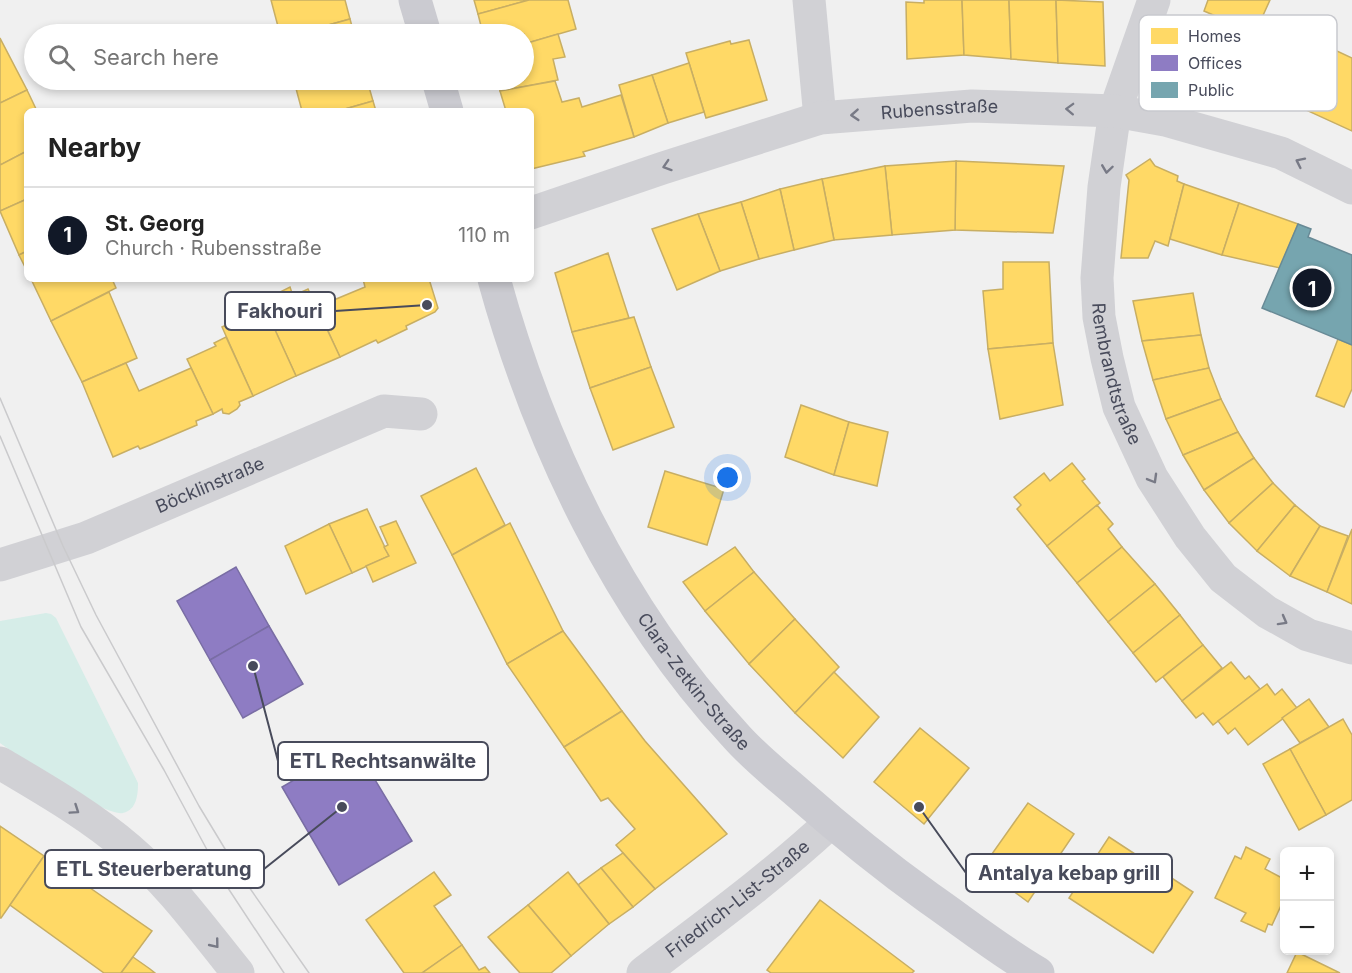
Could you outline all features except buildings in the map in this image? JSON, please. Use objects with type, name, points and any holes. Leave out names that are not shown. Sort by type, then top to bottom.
[{"type":"main road","points":[[415,0],[422,24]]},
{"type":"main road","points":[[441,90],[446,108]]},
{"type":"main road","name":"Clara-Zetkin-Straße","points":[[495,282],[546,434],[601,547],[639,609],[703,699],[734,735],[831,822],[899,876],[1038,973]]},
{"type":"street","points":[[809,0],[820,118]]},
{"type":"street","name":"Rembrandtstraße","points":[[1149,15],[1154,0]]},
{"type":"street","name":"Rembrandtstraße","points":[[1139,43],[1115,111],[1104,187],[1097,278],[1101,327],[1119,407],[1152,478],[1190,537],[1223,578],[1267,612],[1308,635],[1352,648]]},
{"type":"street","name":"Rubensstraße","points":[[534,212],[820,118],[972,106],[1115,111],[1165,120],[1281,153],[1352,188]]},
{"type":"street","name":"Böcklinstraße","points":[[0,565],[86,538],[384,411],[421,414]]},
{"type":"street","points":[[13,771],[129,849],[172,891],[238,973]]},
{"type":"street","name":"Friedrich-List-Straße","points":[[643,973],[731,906],[831,822]]},
{"type":"green space","points":[[46,613],[56,618],[138,783],[134,805],[123,813],[98,806],[62,785],[0,743],[0,621]]},
{"type":"tram line","points":[[0,398],[63,546],[96,615],[199,806],[242,877],[309,973]]},
{"type":"tram line","points":[[0,436],[81,627],[164,770],[226,885],[284,973]]},
{"type":"place","name":"St. Georg","points":[[1312,288]]},
{"type":"place","name":"Fakhouri","points":[[427,305]]},
{"type":"place","name":"ETL Rechtsanwälte","points":[[253,666]]},
{"type":"place","name":"ETL Steuerberatung","points":[[342,807]]},
{"type":"place","name":"Antalya kebap grill","points":[[919,807]]}]
